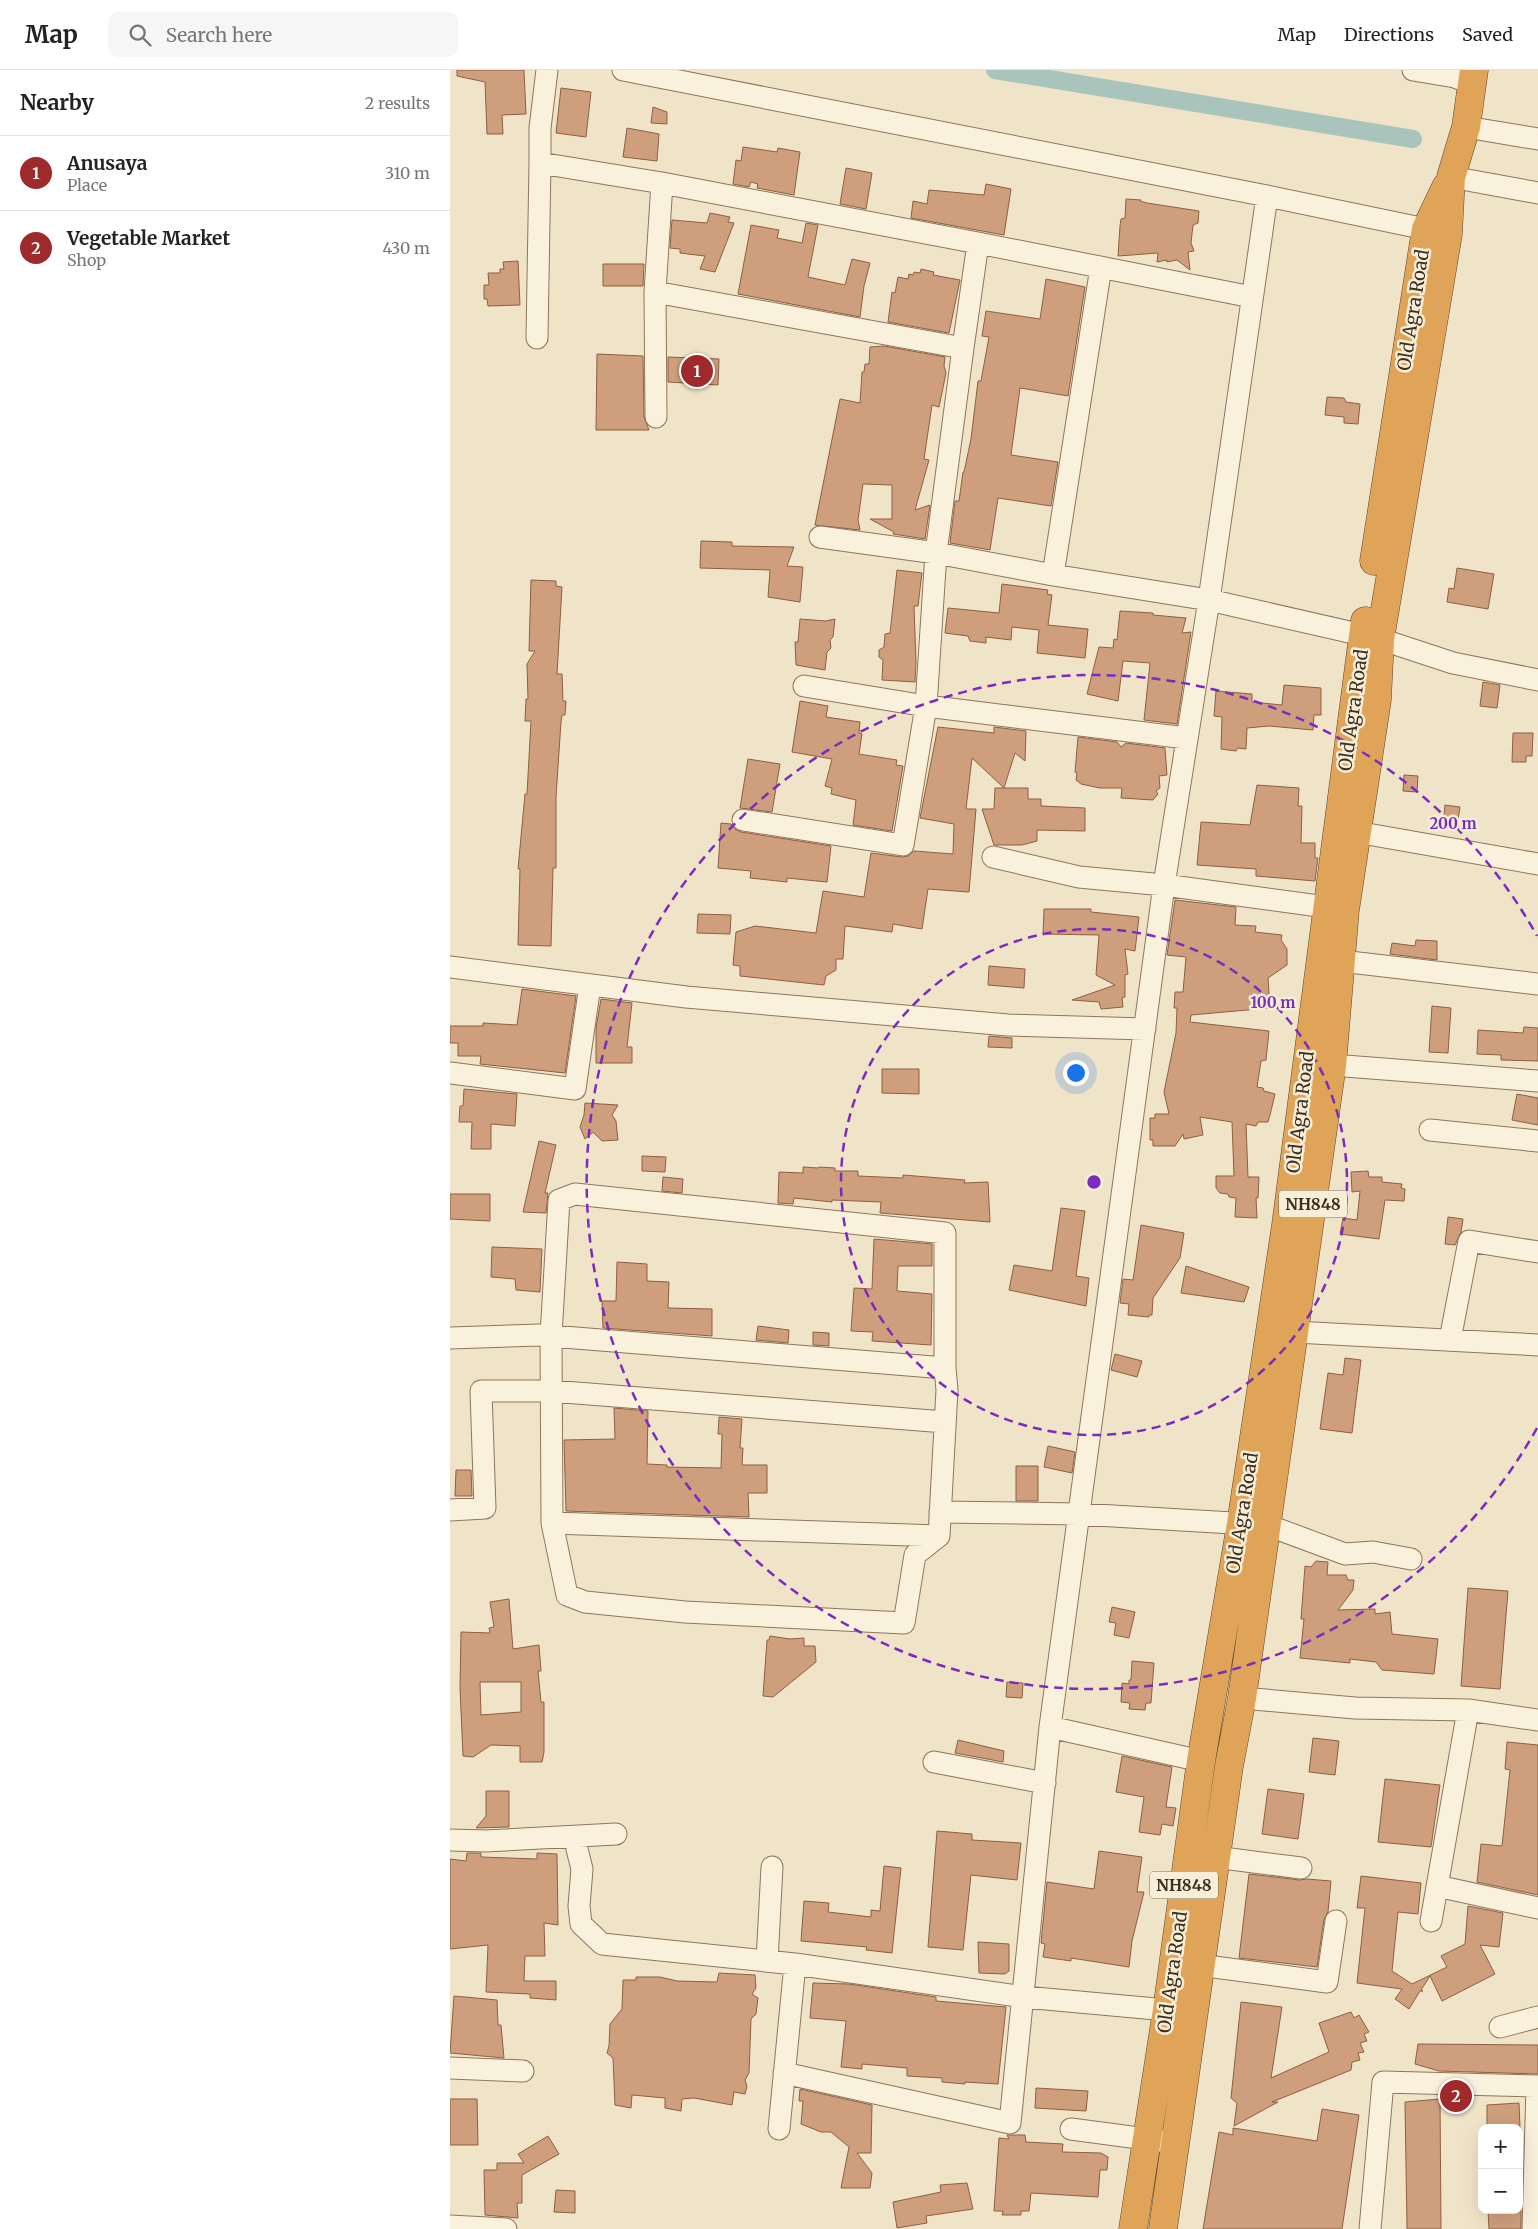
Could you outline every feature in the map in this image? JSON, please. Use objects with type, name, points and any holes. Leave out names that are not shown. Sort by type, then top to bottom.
[{"type":"highway","name":"NH848","points":[[1163,2229],[1215,1857],[1242,1698],[1254,1524],[1295,1332],[1332,1065],[1341,961],[1335,909],[1356,832],[1377,700],[1372,637],[1437,231],[1466,127],[1464,75]]},
{"type":"highway","name":"Old Agra Road","points":[[1133,2229],[1167,2010],[1212,1694],[1254,1524],[1286,1225],[1335,909],[1372,637]]},
{"type":"highway","points":[[1212,1694],[1242,1698]]},
{"type":"street","points":[[537,338],[540,128],[546,70]]},
{"type":"street","points":[[623,70],[1437,231]]},
{"type":"street","points":[[1413,70],[1464,75]]},
{"type":"street","points":[[1466,127],[1538,140]]},
{"type":"street","points":[[540,163],[662,183],[1252,297]]},
{"type":"street","points":[[1451,177],[1538,193]]},
{"type":"street","points":[[656,417],[654,292],[662,183]]},
{"type":"street","points":[[784,2073],[1010,2122],[1050,1727],[1164,885],[1209,600],[1267,196]]},
{"type":"street","points":[[743,820],[903,845],[926,706],[936,553],[978,243]]},
{"type":"street","points":[[1052,576],[1101,267]]},
{"type":"street","points":[[654,292],[963,348]]},
{"type":"street","points":[[820,537],[936,553],[1052,576],[1209,600],[1372,637],[1453,663],[1538,680]]},
{"type":"street","points":[[804,686],[926,706],[1186,738]]},
{"type":"street","points":[[1356,832],[1538,864]]},
{"type":"street","points":[[993,857],[1079,876],[1164,885],[1335,909]]},
{"type":"street","points":[[1341,961],[1538,984]]},
{"type":"street","points":[[450,968],[686,997],[1008,1025],[1145,1029]]},
{"type":"street","points":[[450,1073],[575,1089],[590,984]]},
{"type":"street","points":[[1332,1065],[1538,1081]]},
{"type":"street","points":[[1430,1130],[1538,1141]]},
{"type":"street","points":[[575,1194],[945,1233],[945,1368],[947,1390],[939,1536],[916,1555],[904,1623],[685,1612],[585,1602],[567,1595],[552,1523],[550,1336],[559,1200],[575,1194]]},
{"type":"street","points":[[1450,1340],[1469,1241],[1538,1252]]},
{"type":"street","points":[[1295,1332],[1538,1346]]},
{"type":"street","points":[[450,1338],[550,1336],[945,1368]]},
{"type":"street","points":[[450,1510],[485,1508],[480,1391],[551,1391],[945,1422]]},
{"type":"street","points":[[940,1512],[1079,1514],[1254,1524],[1345,1554],[1373,1552],[1410,1559]]},
{"type":"street","points":[[552,1523],[939,1536]]},
{"type":"street","points":[[1242,1698],[1355,1708],[1468,1710],[1538,1720]]},
{"type":"street","points":[[1431,1920],[1468,1710]]},
{"type":"street","points":[[1050,1727],[1201,1761]]},
{"type":"street","points":[[934,1762],[1045,1783]]},
{"type":"street","points":[[450,1840],[486,1841],[616,1834]]},
{"type":"street","points":[[577,1849],[582,1869],[581,1924],[602,1944],[795,1964],[1024,1997],[1167,2010]]},
{"type":"street","points":[[1215,1857],[1301,1868]]},
{"type":"street","points":[[767,1961],[772,1867]]},
{"type":"street","points":[[1437,1886],[1538,1908]]},
{"type":"street","points":[[1199,1965],[1327,1982],[1336,1921]]},
{"type":"street","points":[[779,2129],[795,1964]]},
{"type":"street","points":[[1500,2027],[1538,2017]]},
{"type":"street","points":[[450,2068],[523,2071]]},
{"type":"street","points":[[1370,2229],[1384,2082],[1538,2086],[1535,2225]]},
{"type":"street","points":[[1071,2129],[1176,2143]]},
{"type":"street","points":[[450,2226],[506,2229]]},
{"type":"building","points":[[457,70],[524,70],[526,114],[502,115],[503,134],[487,134],[485,82],[457,76]]},
{"type":"building","points":[[561,88],[591,92],[586,137],[556,133]]},
{"type":"building","points":[[653,107],[667,112],[667,124],[651,123]]},
{"type":"building","points":[[627,128],[659,134],[657,161],[623,157]]},
{"type":"building","points":[[743,147],[777,152],[778,148],[800,152],[794,195],[757,188],[758,184],[751,182],[749,187],[733,184],[736,160],[741,161]]},
{"type":"building","points":[[846,168],[872,173],[866,209],[840,204]]},
{"type":"building","points":[[986,184],[1011,189],[1004,235],[911,218],[913,201],[927,204],[929,190],[984,195]]},
{"type":"building","points":[[1126,199],[1199,211],[1198,223],[1193,225],[1191,243],[1194,251],[1188,252],[1190,270],[1177,260],[1157,262],[1158,253],[1118,256],[1120,226],[1121,219],[1125,218]]},
{"type":"building","points":[[710,213],[730,217],[728,222],[734,223],[715,272],[700,269],[705,256],[680,253],[680,249],[670,248],[672,220],[707,223]]},
{"type":"building","points":[[806,223],[818,225],[808,277],[845,285],[852,259],[870,263],[864,286],[860,317],[738,294],[751,225],[779,230],[777,238],[802,243]]},
{"type":"building","points":[[518,261],[520,305],[488,306],[487,299],[484,299],[484,285],[489,285],[488,273],[500,273],[500,269],[504,269],[503,262]]},
{"type":"building","points":[[603,264],[644,264],[643,286],[603,286]]},
{"type":"building","points":[[921,269],[934,272],[933,275],[960,280],[949,333],[888,322],[892,292],[895,293],[898,277],[908,279],[909,274],[913,275],[914,272],[920,273]]},
{"type":"building","points":[[1046,279],[1085,287],[1068,396],[1020,388],[1011,455],[1058,462],[1051,506],[998,498],[990,550],[950,543],[955,501],[959,501],[963,472],[971,439],[978,381],[981,381],[989,337],[982,336],[986,311],[1040,319]]},
{"type":"building","points":[[884,346],[945,357],[944,366],[946,373],[939,407],[932,405],[924,459],[929,460],[915,510],[930,505],[925,539],[893,534],[894,532],[870,519],[892,519],[892,485],[863,484],[858,520],[860,530],[815,525],[840,399],[860,403],[862,372],[864,372],[865,364],[869,364],[870,347]]},
{"type":"building","points":[[597,354],[643,356],[644,417],[649,430],[596,430]]},
{"type":"building","points":[[668,357],[719,359],[718,385],[668,382]]},
{"type":"building","points":[[1327,397],[1344,398],[1346,402],[1360,404],[1358,424],[1344,423],[1344,417],[1325,415]]},
{"type":"building","points":[[701,541],[732,542],[732,546],[794,547],[787,566],[803,567],[800,602],[768,597],[770,570],[700,568]]},
{"type":"building","points":[[1457,568],[1494,574],[1488,609],[1447,602],[1449,588],[1454,589]]},
{"type":"building","points":[[897,570],[922,573],[918,606],[914,606],[915,682],[882,680],[883,660],[879,657],[879,650],[884,647],[885,634],[890,633]]},
{"type":"building","points":[[531,580],[556,581],[556,586],[562,587],[557,674],[562,674],[563,701],[566,701],[565,715],[562,715],[561,722],[556,797],[556,868],[553,868],[551,946],[518,945],[520,869],[518,869],[525,794],[527,794],[531,721],[525,721],[526,699],[528,699],[527,664],[535,651],[529,651]]},
{"type":"building","points":[[1002,584],[1048,590],[1047,594],[1052,595],[1048,625],[1088,629],[1085,658],[1037,653],[1039,630],[1012,627],[1011,640],[986,637],[986,643],[970,641],[968,636],[945,633],[948,608],[999,613]]},
{"type":"building","points":[[1120,611],[1186,618],[1182,633],[1191,632],[1177,724],[1144,720],[1150,663],[1123,661],[1118,701],[1087,694],[1099,647],[1113,648],[1114,639],[1117,640]]},
{"type":"building","points":[[800,619],[826,621],[835,619],[833,637],[830,640],[831,648],[827,652],[825,670],[796,665],[795,642],[798,642]]},
{"type":"building","points":[[1483,682],[1500,685],[1497,708],[1480,706]]},
{"type":"building","points":[[1284,685],[1321,688],[1321,715],[1314,715],[1313,730],[1269,726],[1247,728],[1246,749],[1238,748],[1236,751],[1221,749],[1222,717],[1214,716],[1216,691],[1252,694],[1252,702],[1282,705]]},
{"type":"building","points":[[800,701],[828,706],[826,717],[860,722],[859,733],[862,734],[859,754],[897,760],[896,765],[903,766],[892,831],[853,825],[856,800],[831,794],[832,788],[825,786],[832,759],[792,752]]},
{"type":"building","points":[[938,727],[994,733],[994,727],[1026,731],[1025,761],[1015,753],[1004,788],[972,758],[966,809],[976,809],[969,892],[928,889],[922,929],[893,924],[892,932],[845,926],[843,959],[836,959],[836,970],[826,976],[824,985],[740,976],[740,966],[733,965],[736,932],[755,926],[816,933],[823,891],[864,897],[871,853],[902,857],[908,856],[914,851],[953,854],[954,824],[920,818]]},
{"type":"building","points":[[1513,733],[1533,733],[1532,756],[1526,756],[1526,762],[1512,762]]},
{"type":"building","points":[[1078,737],[1117,742],[1121,747],[1126,743],[1165,748],[1167,775],[1159,776],[1160,788],[1156,791],[1158,794],[1153,800],[1121,798],[1122,788],[1100,788],[1081,784],[1076,780],[1077,773],[1075,772]]},
{"type":"building","points":[[748,759],[780,764],[772,812],[740,808]]},
{"type":"building","points":[[1404,775],[1418,776],[1417,792],[1403,791]]},
{"type":"building","points":[[1257,785],[1299,788],[1298,806],[1302,806],[1301,843],[1315,843],[1315,858],[1318,858],[1315,881],[1256,876],[1256,869],[1197,865],[1201,822],[1250,825]]},
{"type":"building","points":[[995,788],[1028,788],[1028,799],[1041,799],[1041,806],[1085,808],[1085,831],[1037,830],[1037,841],[1022,845],[994,845],[982,809],[994,809]]},
{"type":"building","points":[[1445,805],[1460,807],[1457,827],[1443,825]]},
{"type":"building","points":[[721,823],[731,824],[741,832],[831,846],[827,882],[787,878],[787,882],[750,878],[751,871],[718,868]]},
{"type":"building","points":[[1175,900],[1236,907],[1235,925],[1256,926],[1255,932],[1282,935],[1281,940],[1287,949],[1287,965],[1268,978],[1270,1008],[1191,1015],[1190,1022],[1269,1031],[1266,1060],[1261,1061],[1257,1087],[1275,1094],[1270,1115],[1268,1122],[1258,1122],[1256,1126],[1246,1124],[1248,1177],[1259,1177],[1258,1198],[1256,1198],[1257,1218],[1235,1217],[1236,1198],[1220,1193],[1216,1188],[1216,1176],[1234,1176],[1232,1122],[1200,1117],[1203,1135],[1184,1139],[1183,1134],[1175,1146],[1153,1146],[1153,1140],[1150,1140],[1150,1118],[1155,1118],[1155,1114],[1169,1114],[1164,1092],[1176,1033],[1177,1008],[1174,1008],[1175,992],[1183,992],[1186,957],[1167,955]]},
{"type":"building","points":[[1044,909],[1091,909],[1091,912],[1139,917],[1135,951],[1125,949],[1128,974],[1125,975],[1125,997],[1122,998],[1123,1007],[1101,1009],[1099,1002],[1072,1000],[1115,985],[1096,975],[1099,935],[1043,934]]},
{"type":"building","points":[[698,914],[731,915],[730,934],[697,933]]},
{"type":"building","points":[[1416,940],[1437,941],[1437,960],[1390,954],[1392,943],[1415,946]]},
{"type":"building","points":[[989,966],[1025,969],[1024,988],[988,985]]},
{"type":"building","points":[[522,989],[576,996],[565,1073],[480,1064],[481,1056],[458,1056],[458,1043],[450,1043],[450,1026],[483,1026],[483,1023],[517,1025]]},
{"type":"building","points":[[601,999],[632,1003],[627,1047],[632,1047],[632,1063],[596,1063],[596,1028]]},
{"type":"building","points":[[1432,1006],[1451,1008],[1448,1053],[1429,1052]]},
{"type":"building","points":[[1524,1027],[1538,1028],[1538,1061],[1501,1060],[1501,1055],[1477,1054],[1478,1030],[1523,1033]]},
{"type":"building","points":[[989,1036],[1012,1038],[1012,1048],[988,1047]]},
{"type":"building","points":[[882,1069],[919,1069],[919,1094],[882,1093]]},
{"type":"building","points":[[464,1089],[517,1094],[515,1126],[491,1124],[491,1149],[471,1149],[472,1122],[459,1122],[460,1106],[463,1106]]},
{"type":"building","points":[[1517,1094],[1538,1098],[1538,1125],[1512,1120]]},
{"type":"building","points":[[585,1103],[618,1105],[612,1115],[616,1121],[618,1140],[602,1141],[593,1132],[585,1139],[580,1127]]},
{"type":"building","points":[[539,1141],[556,1145],[545,1193],[548,1193],[546,1213],[523,1212]]},
{"type":"building","points":[[642,1156],[666,1157],[665,1172],[642,1171]]},
{"type":"building","points":[[803,1167],[835,1168],[835,1171],[858,1171],[858,1176],[903,1178],[903,1175],[965,1180],[964,1183],[988,1182],[990,1222],[880,1213],[881,1202],[832,1200],[832,1202],[794,1198],[793,1204],[778,1203],[779,1172],[803,1173]]},
{"type":"building","points":[[1368,1171],[1369,1177],[1382,1177],[1382,1182],[1402,1184],[1401,1188],[1405,1189],[1404,1201],[1385,1200],[1379,1239],[1340,1234],[1343,1218],[1357,1220],[1360,1191],[1352,1192],[1351,1172]]},
{"type":"building","points":[[663,1177],[683,1179],[682,1193],[662,1191]]},
{"type":"building","points":[[450,1194],[490,1194],[490,1221],[450,1219]]},
{"type":"building","points":[[1061,1208],[1085,1211],[1076,1276],[1089,1278],[1086,1306],[1009,1290],[1014,1265],[1052,1271]]},
{"type":"building","points":[[1448,1217],[1463,1219],[1461,1232],[1455,1245],[1445,1244]]},
{"type":"building","points":[[1141,1225],[1184,1233],[1180,1258],[1153,1298],[1152,1315],[1149,1315],[1149,1317],[1128,1315],[1129,1304],[1120,1303],[1123,1279],[1133,1280]]},
{"type":"building","points":[[874,1239],[932,1244],[932,1266],[898,1266],[897,1291],[932,1294],[931,1345],[872,1341],[873,1332],[851,1331],[854,1288],[872,1289]]},
{"type":"building","points":[[492,1247],[542,1249],[540,1292],[516,1290],[515,1279],[491,1277]]},
{"type":"building","points":[[617,1262],[647,1264],[647,1281],[669,1282],[668,1308],[712,1309],[712,1336],[603,1328],[602,1301],[616,1301]]},
{"type":"building","points":[[1186,1266],[1249,1287],[1244,1302],[1181,1293]]},
{"type":"building","points":[[758,1326],[789,1330],[788,1343],[756,1340]]},
{"type":"building","points":[[813,1332],[829,1333],[829,1346],[813,1345]]},
{"type":"building","points":[[1115,1354],[1142,1361],[1137,1377],[1111,1370]]},
{"type":"building","points":[[1345,1358],[1361,1360],[1352,1433],[1320,1429],[1328,1373],[1343,1375]]},
{"type":"building","points":[[614,1408],[648,1411],[647,1464],[667,1465],[667,1467],[721,1468],[722,1434],[718,1434],[719,1417],[742,1419],[740,1448],[743,1448],[742,1465],[767,1465],[767,1493],[748,1493],[749,1517],[566,1511],[564,1440],[615,1439]]},
{"type":"building","points":[[1048,1446],[1075,1452],[1072,1473],[1044,1467]]},
{"type":"building","points":[[1016,1466],[1038,1466],[1038,1501],[1016,1501]]},
{"type":"building","points":[[456,1470],[471,1470],[472,1496],[455,1496]]},
{"type":"building","points":[[1316,1561],[1328,1562],[1327,1575],[1346,1575],[1348,1580],[1354,1580],[1353,1590],[1338,1610],[1375,1609],[1375,1614],[1390,1612],[1392,1634],[1438,1639],[1434,1674],[1382,1670],[1376,1662],[1350,1659],[1350,1663],[1300,1658],[1304,1619],[1301,1619],[1305,1566],[1311,1567]]},
{"type":"building","points":[[1468,1588],[1508,1591],[1500,1689],[1461,1686]]},
{"type":"building","points":[[509,1599],[513,1649],[539,1645],[541,1671],[538,1671],[541,1702],[544,1702],[544,1752],[542,1762],[520,1762],[520,1746],[491,1745],[473,1757],[463,1756],[460,1688],[461,1632],[490,1633],[489,1628],[494,1627],[490,1602]],"holes":[[[480,1682],[521,1682],[521,1712],[481,1715]]]},
{"type":"building","points":[[1112,1607],[1135,1612],[1129,1638],[1114,1635],[1116,1623],[1109,1622]]},
{"type":"building","points":[[770,1636],[790,1639],[804,1638],[804,1646],[815,1646],[816,1662],[773,1697],[763,1696],[767,1640],[769,1640]]},
{"type":"building","points":[[1132,1661],[1154,1663],[1151,1703],[1146,1703],[1145,1710],[1129,1709],[1130,1703],[1121,1702],[1122,1683],[1129,1684],[1129,1680],[1131,1680]]},
{"type":"building","points":[[1007,1682],[1023,1683],[1022,1698],[1006,1697]]},
{"type":"building","points":[[1313,1738],[1339,1741],[1335,1775],[1309,1772]]},
{"type":"building","points":[[958,1740],[1004,1751],[1003,1762],[955,1753]]},
{"type":"building","points":[[1507,1742],[1538,1745],[1538,1895],[1477,1882],[1481,1844],[1502,1846],[1510,1770],[1505,1769]]},
{"type":"building","points":[[1122,1756],[1172,1767],[1166,1807],[1176,1808],[1173,1826],[1162,1824],[1160,1835],[1139,1832],[1144,1797],[1116,1792]]},
{"type":"building","points":[[1385,1779],[1440,1785],[1431,1847],[1378,1842]]},
{"type":"building","points":[[1268,1789],[1304,1794],[1298,1839],[1262,1834]]},
{"type":"building","points":[[486,1791],[509,1791],[509,1827],[476,1828],[486,1816]]},
{"type":"building","points":[[937,1831],[972,1834],[972,1840],[1021,1843],[1017,1880],[971,1875],[963,1950],[928,1947]]},
{"type":"building","points":[[1099,1851],[1142,1857],[1137,1892],[1144,1892],[1132,1941],[1129,1967],[1071,1958],[1071,1961],[1043,1957],[1045,1944],[1041,1943],[1047,1882],[1094,1889]]},
{"type":"building","points":[[467,1853],[481,1853],[481,1857],[537,1859],[537,1853],[557,1854],[558,1925],[544,1923],[545,1956],[525,1956],[524,1981],[556,1981],[556,2000],[530,1998],[530,1994],[486,1992],[488,1945],[450,1949],[450,1859],[466,1861]]},
{"type":"building","points":[[884,1866],[901,1868],[892,1953],[866,1950],[867,1947],[801,1941],[804,1901],[829,1903],[828,1912],[871,1917],[871,1910],[880,1911]]},
{"type":"building","points":[[1249,1874],[1299,1880],[1331,1881],[1328,1912],[1324,1919],[1317,1967],[1239,1958]]},
{"type":"building","points":[[1361,1876],[1421,1883],[1418,1914],[1398,1912],[1392,1971],[1412,1984],[1447,1967],[1441,1956],[1465,1944],[1468,1906],[1503,1913],[1499,1947],[1480,1945],[1495,1974],[1442,2001],[1430,1976],[1421,1990],[1423,1991],[1420,1991],[1409,2009],[1395,1999],[1402,1989],[1357,1983],[1365,1908],[1357,1908]]},
{"type":"building","points":[[978,1942],[1009,1944],[1009,1971],[1005,1974],[979,1973]]},
{"type":"building","points":[[719,1973],[755,1975],[756,1988],[752,1994],[758,1998],[756,2014],[751,2019],[749,2073],[745,2080],[747,2086],[745,2094],[734,2092],[732,2105],[694,2098],[682,2099],[681,2111],[665,2108],[665,2098],[632,2095],[631,2108],[615,2105],[613,2058],[607,2053],[610,2024],[622,2009],[623,1980],[636,1980],[636,1977],[660,1977],[677,1981],[717,1982]]},
{"type":"building","points":[[813,1983],[849,1984],[936,1997],[936,2001],[1006,2007],[998,2084],[942,2082],[942,2078],[907,2076],[907,2068],[862,2064],[862,2069],[841,2067],[846,2021],[810,2018]]},
{"type":"building","points":[[454,1996],[497,2000],[498,2025],[501,2025],[504,2058],[450,2053]]},
{"type":"building","points":[[1241,2002],[1282,2007],[1271,2078],[1329,2052],[1319,2023],[1351,2012],[1354,2018],[1359,2015],[1369,2032],[1364,2034],[1367,2041],[1360,2043],[1364,2052],[1358,2053],[1360,2060],[1352,2062],[1351,2070],[1272,2102],[1278,2102],[1234,2126],[1237,2103],[1231,2098]]},
{"type":"building","points":[[1418,2044],[1538,2045],[1538,2074],[1439,2071],[1415,2064]]},
{"type":"building","points":[[1036,2088],[1088,2091],[1086,2111],[1035,2108]]},
{"type":"building","points":[[800,2089],[872,2105],[871,2153],[857,2153],[872,2173],[870,2188],[841,2188],[849,2147],[831,2132],[821,2132],[801,2124],[803,2101],[799,2101]]},
{"type":"building","points":[[450,2099],[477,2099],[478,2145],[450,2145]]},
{"type":"building","points":[[1440,2099],[1441,2229],[1407,2229],[1405,2102]]},
{"type":"building","points":[[1519,2103],[1520,2124],[1487,2124],[1487,2105]]},
{"type":"building","points":[[1322,2109],[1359,2115],[1342,2229],[1203,2229],[1219,2132],[1233,2135],[1233,2128],[1317,2141]]},
{"type":"building","points":[[1007,2135],[1025,2135],[1026,2142],[1063,2144],[1062,2152],[1101,2153],[1108,2157],[1107,2170],[1100,2170],[1098,2197],[1031,2193],[1029,2211],[1021,2211],[1021,2215],[1002,2215],[1003,2211],[994,2211],[999,2138],[1009,2139]]},
{"type":"building","points":[[548,2136],[559,2154],[522,2175],[522,2203],[517,2203],[518,2218],[485,2215],[484,2170],[497,2170],[497,2163],[524,2163],[518,2154]]},
{"type":"building","points":[[967,2183],[973,2209],[926,2216],[927,2223],[897,2228],[893,2202],[941,2192],[940,2185]]},
{"type":"building","points":[[556,2190],[575,2191],[575,2213],[554,2212]]},
{"type":"building","points":[[1488,2214],[1521,2214],[1521,2229],[1489,2229]]},
{"type":"waterway","points":[[995,70],[1413,139]]},
{"type":"place","name":"Anusaya","points":[[697,371]]},
{"type":"place","name":"Vegetable Market","points":[[1456,2096]]}]
